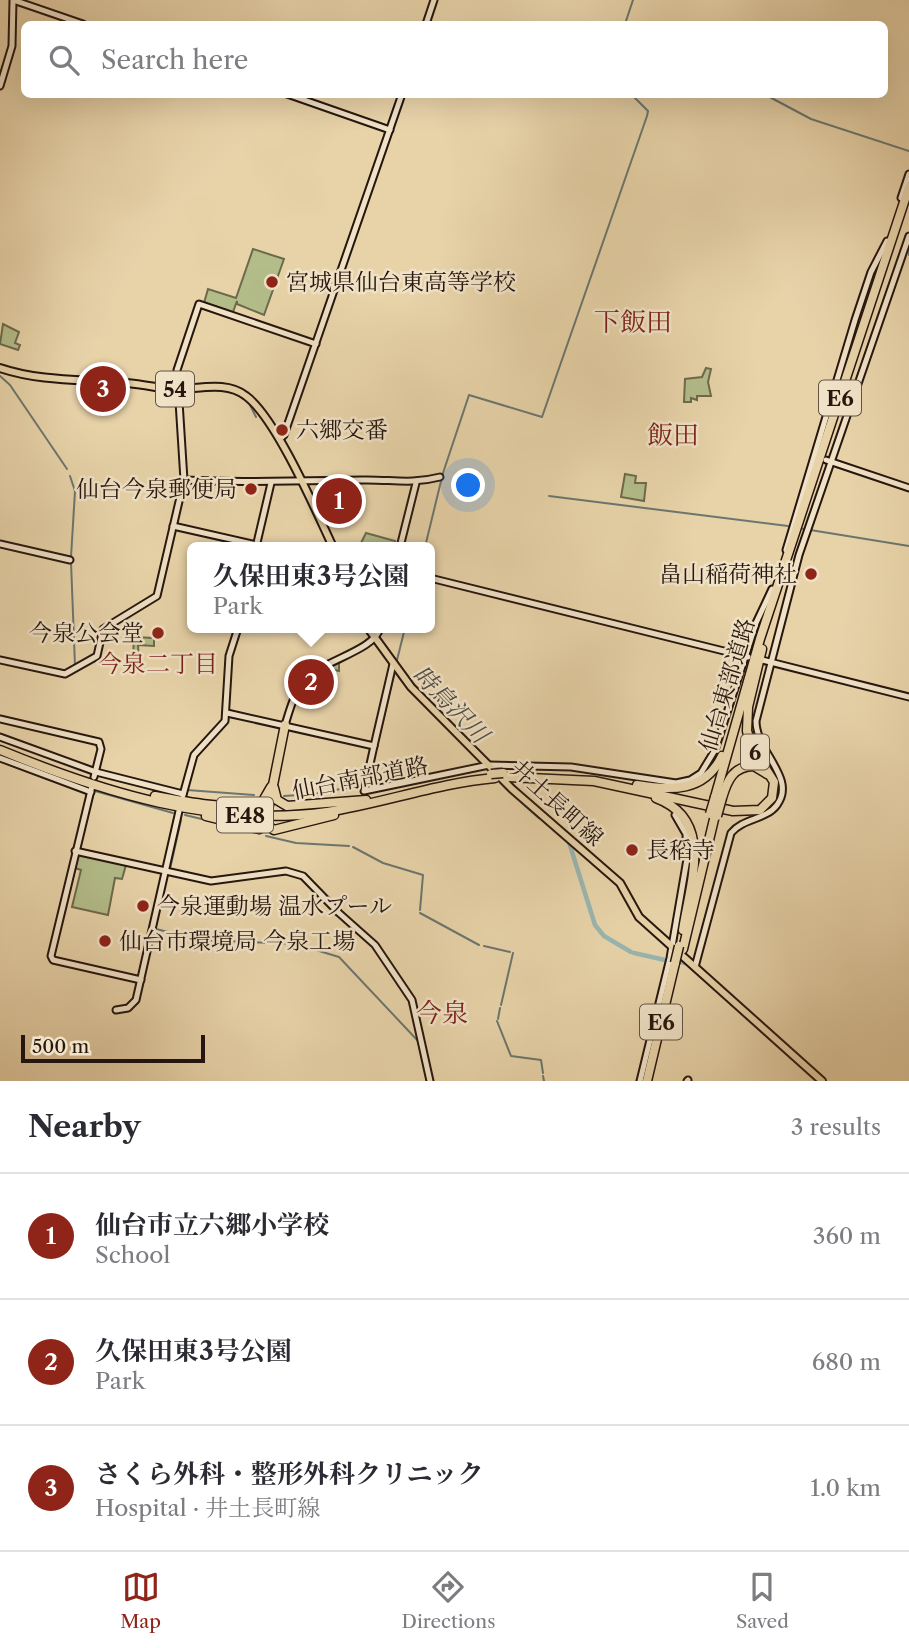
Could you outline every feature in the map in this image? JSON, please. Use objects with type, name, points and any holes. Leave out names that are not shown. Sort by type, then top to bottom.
[{"type":"highway","name":"仙台東部道路","points":[[719,798],[747,680],[804,526],[909,187]]},
{"type":"highway","name":"仙台東部道路","points":[[883,272],[909,201]]},
{"type":"highway","name":"仙台東部道路","points":[[678,947],[773,607]]},
{"type":"highway","name":"6","points":[[585,781],[739,812],[756,812],[767,805],[774,795],[774,782],[752,747],[746,724],[765,639]]},
{"type":"highway","name":"6","points":[[610,781],[671,789],[687,787],[702,780],[720,760],[747,680]]},
{"type":"highway","points":[[285,726],[268,817],[274,830],[397,796]]},
{"type":"highway","name":"仙台南部道路","points":[[0,748],[89,782],[176,808],[218,813],[281,816],[341,810],[497,773],[585,781]]},
{"type":"highway","name":"仙台南部道路","points":[[0,748],[142,794],[197,806],[248,812],[306,810],[497,773],[548,773],[610,781]]},
{"type":"highway","name":"6","points":[[610,781],[748,810],[768,800],[770,779],[757,767],[743,767],[728,780],[719,798]]},
{"type":"highway","points":[[585,781],[660,800],[685,818],[693,834],[695,851],[683,930]]},
{"type":"highway","points":[[142,794],[200,803],[246,805],[263,801],[272,787]]},
{"type":"highway","points":[[272,787],[274,797],[279,803],[293,806],[367,800]]},
{"type":"highway","points":[[176,808],[257,828],[268,817]]},
{"type":"highway","name":"仙台東部道路","points":[[649,1081],[677,963],[678,947],[714,815]]},
{"type":"main road","name":"54","points":[[0,368],[40,379],[128,383],[178,389],[221,386],[240,391],[256,405],[280,439],[330,542]]},
{"type":"main road","name":"井土長町線","points":[[371,633],[395,666],[512,789],[620,883],[639,917],[678,947],[695,967],[822,1081]]},
{"type":"street","points":[[0,86],[13,39],[13,0],[74,21]]},
{"type":"street","points":[[427,21],[434,0]]},
{"type":"street","points":[[0,55],[9,58]]},
{"type":"street","points":[[298,98],[390,130]]},
{"type":"street","points":[[280,439],[284,435],[401,98]]},
{"type":"street","points":[[395,666],[364,791],[497,773],[572,767],[662,783],[690,780],[707,767],[779,571],[867,294],[909,174]]},
{"type":"street","points":[[695,967],[731,833],[743,823],[773,809],[782,794],[779,772],[759,744],[756,721],[804,526],[829,461],[883,300],[909,236]]},
{"type":"street","points":[[0,660],[65,674],[97,656],[103,629],[156,598],[184,480],[178,366],[200,304],[316,344]]},
{"type":"street","points":[[829,461],[909,488]]},
{"type":"street","points":[[184,480],[271,483],[373,480],[416,483],[440,477]]},
{"type":"street","points":[[257,542],[271,483]]},
{"type":"street","points":[[401,542],[416,483]]},
{"type":"street","points":[[173,526],[239,542]]},
{"type":"street","points":[[0,544],[70,560]]},
{"type":"street","points":[[435,579],[747,657]]},
{"type":"street","points":[[0,737],[95,775],[182,797],[194,755],[225,721],[229,656],[236,633]]},
{"type":"street","points":[[285,726],[293,700],[305,681],[325,665],[375,639],[378,633]]},
{"type":"street","points":[[762,660],[909,697]]},
{"type":"street","points":[[227,713],[374,746]]},
{"type":"street","points":[[0,719],[99,742],[101,750],[95,775]]},
{"type":"street","points":[[0,758],[92,789],[75,851],[52,958],[141,980]]},
{"type":"street","points":[[116,1010],[135,1003],[165,872],[176,808]]},
{"type":"street","points":[[640,1081],[678,947],[688,850],[686,834],[675,815]]},
{"type":"street","points":[[75,851],[211,881],[286,871],[309,879],[339,913],[375,945],[412,1000],[430,1081]]},
{"type":"green space","points":[[253,249],[284,259],[264,315],[237,304],[237,301],[233,312],[204,303],[208,289],[236,298]]},
{"type":"green space","points":[[3,324],[19,332],[15,343],[20,345],[18,350],[0,344]]},
{"type":"green space","points":[[706,368],[711,369],[708,382],[711,396],[697,396],[697,400],[691,398],[691,402],[684,402],[685,379],[702,377]]},
{"type":"green space","points":[[625,474],[636,476],[635,483],[646,483],[644,501],[621,497]]},
{"type":"green space","points":[[358,493],[358,506],[333,509],[326,495]]},
{"type":"green space","points":[[366,533],[395,541],[395,542],[362,542]]},
{"type":"green space","points":[[134,637],[154,638],[154,646],[138,645],[139,664],[125,664],[125,657],[133,656]]},
{"type":"green space","points":[[339,662],[339,671],[330,669],[329,675],[323,674],[321,680],[316,679],[308,701],[298,699],[314,675]]},
{"type":"green space","points":[[78,854],[126,865],[122,879],[115,878],[108,915],[72,907],[81,870],[75,868]]},
{"type":"waterway","points":[[626,21],[633,0]]},
{"type":"waterway","points":[[426,542],[443,473],[469,395],[542,417],[647,116],[648,111],[635,98]]},
{"type":"waterway","points":[[772,98],[811,119],[909,151]]},
{"type":"waterway","points":[[909,247],[909,255]]},
{"type":"waterway","points":[[0,376],[10,385],[67,469]]},
{"type":"waterway","points":[[249,403],[256,417]]},
{"type":"waterway","points":[[70,476],[75,491],[71,557]]},
{"type":"waterway","points":[[549,496],[788,526]]},
{"type":"waterway","points":[[798,528],[909,546]]},
{"type":"waterway","points":[[71,562],[75,666]]},
{"type":"waterway","points":[[396,664],[404,633]]},
{"type":"waterway","points":[[284,796],[313,794],[368,784],[395,670]]},
{"type":"waterway","name":"時鳥沢川","points":[[395,670],[403,681]]},
{"type":"waterway","points":[[187,790],[254,795]]},
{"type":"waterway","points":[[95,791],[173,813]]},
{"type":"waterway","name":"時鳥沢川","points":[[526,805],[539,817]]},
{"type":"waterway","points":[[185,815],[214,822]]},
{"type":"waterway","points":[[170,869],[181,820]]},
{"type":"waterway","points":[[266,836],[296,843],[349,846]]},
{"type":"waterway","name":"時鳥沢川","points":[[568,839],[595,925],[604,936],[631,952]]},
{"type":"waterway","points":[[353,847],[383,863],[423,875],[420,910]]},
{"type":"waterway","points":[[420,913],[479,945]]},
{"type":"waterway","points":[[156,929],[201,940],[296,944],[339,957],[419,1042]]},
{"type":"waterway","points":[[484,946],[510,952]]},
{"type":"waterway","points":[[501,1005],[513,953]]},
{"type":"waterway","name":"時鳥沢川","points":[[634,953],[665,960]]},
{"type":"waterway","name":"時鳥沢川","points":[[675,961],[685,963]]},
{"type":"waterway","points":[[498,1019],[500,1008]]},
{"type":"waterway","points":[[497,1021],[511,1056],[541,1060],[543,1073]]},
{"type":"waterway","points":[[543,1076],[544,1081]]},
{"type":"place","name":"宮城県仙台東高等学校","points":[[272,282]]},
{"type":"place","name":"さくら外科・整形外科クリニック","points":[[103,389]]},
{"type":"place","name":"六郷交番","points":[[282,430]]},
{"type":"place","name":"仙台今泉郵便局","points":[[251,489]]},
{"type":"place","name":"仙台市立六郷小学校","points":[[339,501]]},
{"type":"place","name":"畠山稲荷神社","points":[[811,574]]},
{"type":"place","name":"今泉公会堂","points":[[158,633]]},
{"type":"place","name":"久保田東3号公園","points":[[311,682]]},
{"type":"place","name":"長稻寺","points":[[632,850]]},
{"type":"place","name":"今泉運動場 温水プール","points":[[143,906]]},
{"type":"place","name":"仙台市環境局 今泉工場","points":[[105,941]]},
{"type":"district","name":"下飯田","points":[[633,322]]},
{"type":"district","name":"飯田","points":[[673,435]]},
{"type":"district","name":"今泉二丁目","points":[[158,663]]},
{"type":"district","name":"今泉","points":[[442,1013]]}]
